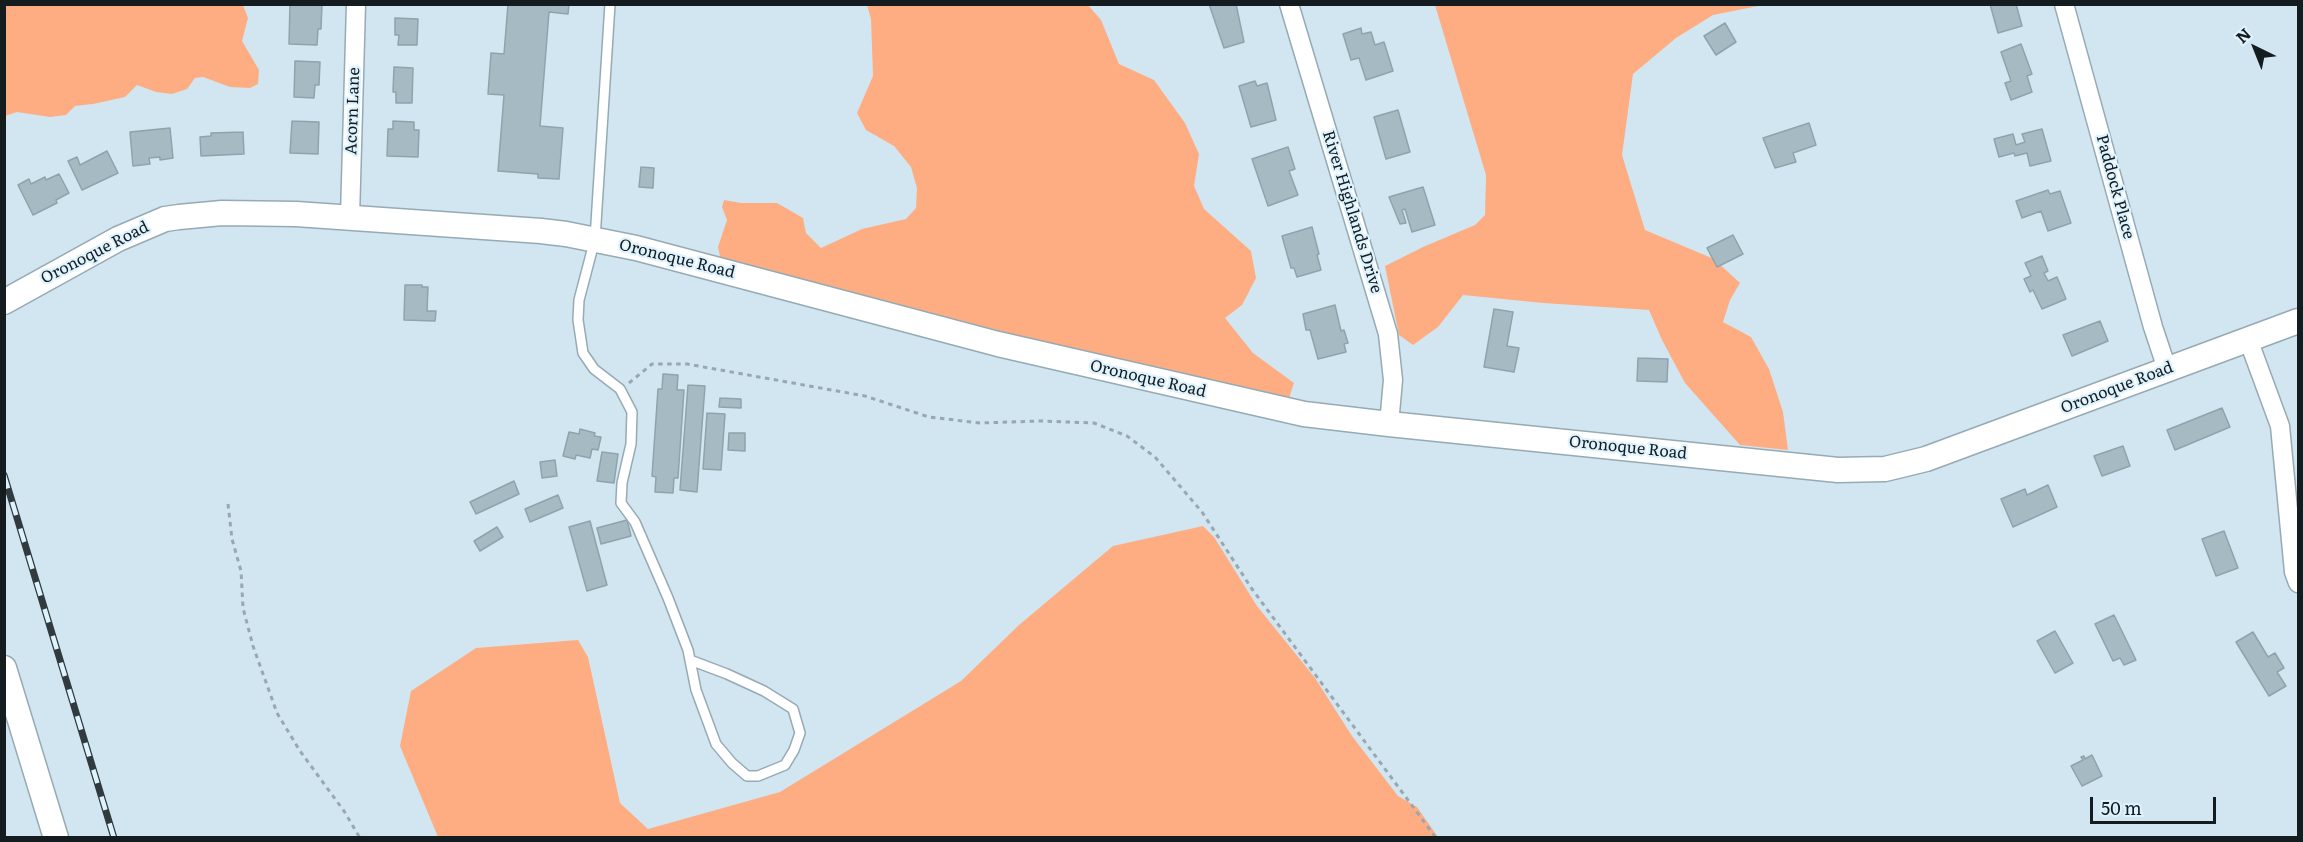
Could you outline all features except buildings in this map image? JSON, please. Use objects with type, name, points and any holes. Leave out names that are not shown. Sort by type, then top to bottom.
[{"type":"street","name":"Acorn Lane","points":[[350,217],[356,4]]},
{"type":"street","name":"River Highlands Drive","points":[[1289,4],[1388,334],[1393,380],[1389,424]]},
{"type":"street","name":"Paddock Place","points":[[2064,4],[2153,327],[2167,369]]},
{"type":"street","name":"Oronoque Road","points":[[4,302],[118,238],[165,219],[199,214],[350,217],[549,232],[636,248],[937,328],[1304,414],[1838,470],[1885,469],[1952,451],[2298,321]]},
{"type":"street","points":[[2248,339],[2280,426],[2293,561],[2298,583]]},
{"type":"street","points":[[4,668],[56,837]]},
{"type":"lane","points":[[610,4],[595,239],[579,300],[578,320],[583,353],[594,369],[620,389],[632,412],[631,444],[622,483],[621,503],[635,522],[668,598],[690,660],[696,690],[716,744],[747,776],[758,776],[785,765],[795,750],[800,733],[793,709],[764,691],[690,660]]},
{"type":"path","points":[[620,389],[652,364],[687,364],[865,396],[929,417],[980,423],[1040,421],[1094,423],[1127,436],[1155,458],[1202,512],[1252,589],[1436,837]]},
{"type":"path","points":[[228,504],[232,539],[241,571],[243,608],[253,646],[277,713],[300,751],[360,837]]},
{"type":"shaded area","points":[[5,4],[243,5],[248,18],[242,41],[259,70],[258,84],[250,88],[230,87],[203,77],[195,78],[187,89],[172,94],[156,92],[137,85],[125,97],[75,106],[66,115],[50,117],[17,112],[5,116]]},
{"type":"shaded area","points":[[867,5],[1088,5],[1101,20],[1119,64],[1154,80],[1185,123],[1199,154],[1194,186],[1204,209],[1251,251],[1256,278],[1242,305],[1225,318],[1253,353],[1294,383],[1289,398],[1115,362],[721,261],[718,247],[727,220],[722,207],[724,200],[741,203],[777,203],[803,218],[806,233],[821,248],[862,229],[906,219],[916,208],[917,188],[911,167],[894,146],[866,130],[857,113],[873,76],[871,19]]},
{"type":"shaded area","points":[[1435,5],[1763,5],[1713,15],[1676,38],[1633,74],[1622,155],[1645,230],[1714,259],[1740,283],[1730,300],[1723,322],[1751,337],[1769,369],[1783,412],[1788,450],[1740,445],[1685,383],[1649,310],[1463,295],[1438,327],[1413,345],[1399,335],[1385,266],[1475,225],[1485,215],[1486,175]]},
{"type":"shaded area","points":[[1203,526],[1214,537],[1257,606],[1315,678],[1352,736],[1398,796],[1417,807],[1438,837],[438,837],[400,746],[411,691],[476,648],[578,640],[588,657],[620,803],[648,829],[780,792],[961,681],[1019,625],[1113,546]]},
{"type":"railway","points":[[4,475],[114,838]]}]
